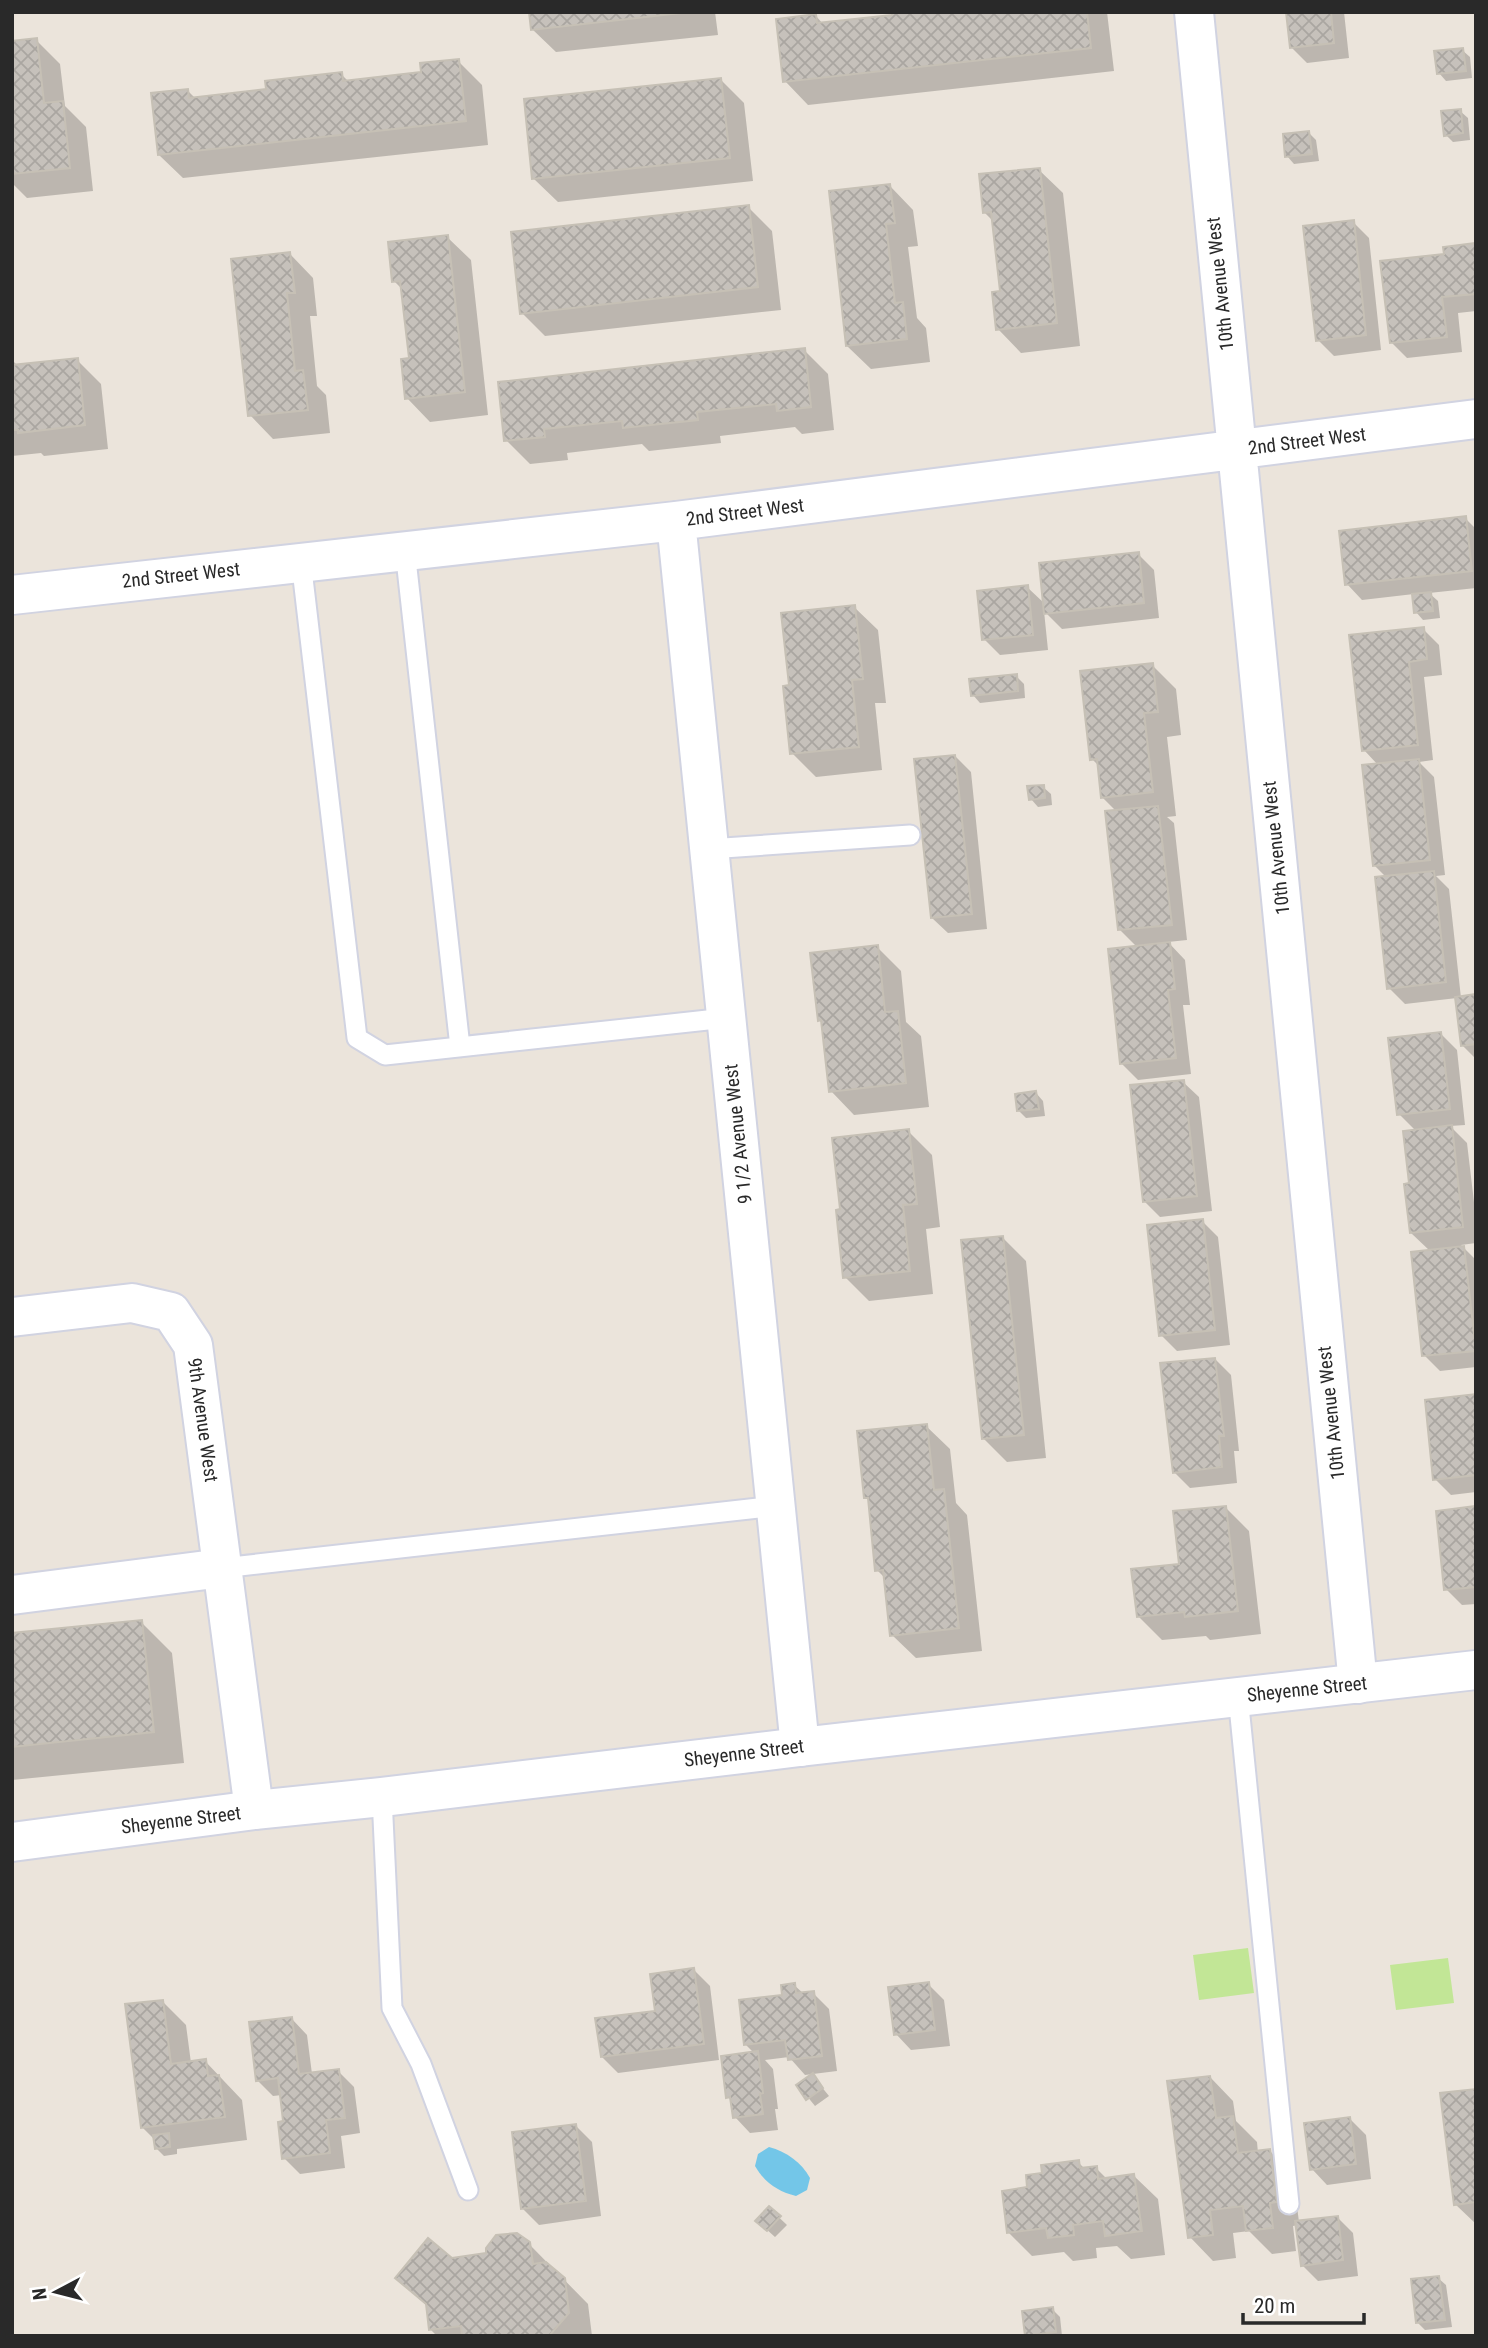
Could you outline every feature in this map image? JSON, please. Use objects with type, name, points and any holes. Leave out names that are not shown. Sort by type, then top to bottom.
[{"type":"street","name":"10th Avenue West","points":[[1194,12],[1358,1684]]},
{"type":"street","name":"2nd Street West","points":[[12,595],[676,520],[1476,419]]},
{"type":"street","name":"9 1/2 Avenue West","points":[[676,520],[800,1746]]},
{"type":"street","name":"9th Avenue West","points":[[12,1317],[132,1303],[171,1312],[193,1345],[254,1810]]},
{"type":"street","points":[[12,1595],[222,1569]]},
{"type":"street","name":"Sheyenne Street","points":[[12,1842],[254,1810],[1476,1670]]},
{"type":"lane","points":[[405,550],[460,1047]]},
{"type":"lane","points":[[301,562],[357,1038],[385,1055],[726,1018]]},
{"type":"lane","points":[[709,849],[910,835]]},
{"type":"lane","points":[[222,1569],[776,1506]]},
{"type":"lane","points":[[1238,1696],[1289,2204]]},
{"type":"lane","points":[[382,1797],[392,2008],[421,2064],[468,2190]]},
{"type":"green space","points":[[1248,1948],[1254,1993],[1199,2000],[1193,1955]]},
{"type":"green space","points":[[1448,1958],[1454,2003],[1396,2010],[1390,1965]]},
{"type":"water","points":[[769,2147],[798,2162],[810,2178],[807,2190],[796,2196],[789,2194],[772,2186],[763,2177],[755,2166],[758,2154]]},
{"type":"building","points":[[529,12],[690,12],[531,30]]},
{"type":"building","points":[[892,12],[1087,12],[1091,48],[783,82],[776,19],[816,14],[817,23],[892,15]]},
{"type":"building","points":[[1286,12],[1331,12],[1334,43],[1290,48]]},
{"type":"building","points":[[37,38],[44,103],[63,101],[70,168],[12,174],[12,41]]},
{"type":"building","points":[[1463,48],[1466,71],[1437,74],[1434,51]]},
{"type":"building","points":[[459,59],[466,121],[158,155],[151,93],[188,89],[189,98],[266,89],[265,81],[342,72],[343,81],[421,72],[420,63]]},
{"type":"building","points":[[721,78],[730,158],[532,179],[524,99]]},
{"type":"building","points":[[1461,109],[1463,133],[1444,136],[1441,111]]},
{"type":"building","points":[[1309,131],[1312,154],[1285,157],[1283,134]]},
{"type":"building","points":[[1040,168],[1057,323],[996,330],[992,292],[1000,291],[991,212],[983,213],[979,174]]},
{"type":"building","points":[[890,184],[895,223],[886,224],[895,303],[903,302],[907,339],[846,346],[829,191]]},
{"type":"building","points":[[749,205],[758,287],[520,314],[511,232]]},
{"type":"building","points":[[1354,220],[1366,335],[1316,341],[1303,226]]},
{"type":"building","points":[[448,235],[465,392],[405,399],[401,359],[409,358],[400,281],[392,282],[388,242]]},
{"type":"building","points":[[1476,243],[1476,294],[1442,297],[1447,337],[1390,343],[1380,261],[1444,254],[1443,247]]},
{"type":"building","points":[[290,252],[295,293],[287,293],[295,371],[303,370],[308,410],[248,416],[231,259]]},
{"type":"building","points":[[805,348],[811,407],[777,411],[776,404],[697,412],[698,420],[623,428],[622,421],[544,429],[545,437],[504,441],[498,382]]},
{"type":"building","points":[[78,358],[85,425],[18,433],[18,430],[12,430],[12,365]]},
{"type":"building","points":[[1466,516],[1472,571],[1345,585],[1339,531]]},
{"type":"building","points":[[1139,552],[1144,603],[1044,614],[1039,563]]},
{"type":"building","points":[[1028,585],[1033,635],[982,640],[977,591]]},
{"type":"building","points":[[1431,592],[1433,611],[1414,613],[1412,594]]},
{"type":"building","points":[[855,605],[863,679],[852,680],[859,747],[790,754],[783,686],[789,685],[781,613]]},
{"type":"building","points":[[1424,627],[1427,659],[1409,662],[1418,745],[1362,751],[1349,635]]},
{"type":"building","points":[[1153,663],[1158,712],[1144,713],[1153,792],[1101,798],[1097,759],[1090,760],[1080,671]]},
{"type":"building","points":[[1017,674],[1018,691],[971,696],[969,679]]},
{"type":"building","points":[[955,755],[972,914],[931,918],[914,759]]},
{"type":"building","points":[[1419,759],[1430,860],[1373,866],[1362,765]]},
{"type":"building","points":[[1044,785],[1045,798],[1029,800],[1027,786]]},
{"type":"building","points":[[1158,806],[1172,925],[1118,930],[1105,811]]},
{"type":"building","points":[[1434,871],[1446,982],[1387,989],[1375,877]]},
{"type":"building","points":[[1170,942],[1175,989],[1168,990],[1176,1058],[1120,1064],[1108,949]]},
{"type":"building","points":[[878,945],[885,1012],[898,1011],[906,1083],[829,1092],[810,953]]},
{"type":"building","points":[[1476,994],[1476,1044],[1461,1046],[1455,997]]},
{"type":"building","points":[[1441,1032],[1450,1109],[1397,1115],[1388,1038]]},
{"type":"building","points":[[1184,1080],[1197,1196],[1143,1202],[1130,1085]]},
{"type":"building","points":[[1036,1091],[1039,1109],[1017,1111],[1015,1094]]},
{"type":"building","points":[[1452,1125],[1463,1227],[1410,1233],[1404,1184],[1409,1183],[1403,1131]]},
{"type":"building","points":[[909,1129],[917,1204],[903,1205],[910,1271],[843,1278],[836,1210],[840,1209],[832,1138]]},
{"type":"building","points":[[1203,1219],[1215,1330],[1159,1336],[1147,1225]]},
{"type":"building","points":[[1003,1236],[1024,1435],[982,1439],[961,1240]]},
{"type":"building","points":[[1464,1246],[1476,1351],[1422,1356],[1411,1252]]},
{"type":"building","points":[[1215,1358],[1224,1436],[1219,1436],[1222,1467],[1173,1473],[1160,1363]]},
{"type":"building","points":[[1476,1394],[1476,1475],[1433,1480],[1425,1400]]},
{"type":"building","points":[[927,1424],[934,1490],[944,1489],[959,1628],[890,1636],[883,1570],[875,1571],[868,1498],[864,1498],[857,1431]]},
{"type":"building","points":[[1226,1506],[1238,1611],[1185,1617],[1184,1612],[1137,1617],[1131,1569],[1179,1564],[1173,1511]]},
{"type":"building","points":[[1476,1506],[1476,1587],[1444,1590],[1436,1511]]},
{"type":"building","points":[[142,1620],[154,1732],[12,1747],[12,1633]]},
{"type":"building","points":[[694,1968],[704,2044],[601,2057],[595,2018],[655,2011],[650,1974]]},
{"type":"building","points":[[929,1982],[935,2030],[894,2035],[888,1987]]},
{"type":"building","points":[[795,1983],[796,1993],[814,1991],[822,2056],[788,2060],[785,2040],[744,2045],[739,2000],[782,1995],[781,1985]]},
{"type":"building","points":[[163,2000],[171,2064],[206,2059],[208,2076],[219,2075],[225,2117],[141,2128],[125,2004]]},
{"type":"building","points":[[292,2017],[299,2074],[339,2069],[345,2118],[326,2120],[330,2153],[282,2159],[278,2122],[283,2121],[278,2078],[256,2081],[249,2022]]},
{"type":"building","points":[[758,2051],[763,2114],[733,2118],[730,2097],[726,2098],[721,2056]]},
{"type":"building","points":[[813,2073],[823,2088],[806,2100],[796,2085]]},
{"type":"building","points":[[1210,2076],[1216,2118],[1233,2116],[1238,2153],[1270,2149],[1277,2202],[1270,2203],[1273,2228],[1246,2231],[1243,2206],[1210,2210],[1213,2235],[1188,2238],[1167,2081]]},
{"type":"building","points":[[1476,2089],[1476,2202],[1454,2205],[1440,2093]]},
{"type":"building","points":[[1350,2117],[1356,2164],[1310,2170],[1304,2123]]},
{"type":"building","points":[[576,2124],[586,2201],[521,2209],[512,2132]]},
{"type":"building","points":[[169,2133],[170,2147],[155,2149],[153,2135]]},
{"type":"building","points":[[1079,2160],[1080,2168],[1097,2166],[1098,2179],[1134,2174],[1142,2231],[1105,2236],[1103,2221],[1073,2225],[1074,2235],[1048,2238],[1046,2228],[1007,2233],[1002,2191],[1027,2187],[1026,2175],[1042,2173],[1041,2165]]},
{"type":"building","points":[[769,2206],[781,2216],[767,2231],[755,2221]]},
{"type":"building","points":[[1338,2216],[1343,2260],[1301,2266],[1295,2221]]},
{"type":"building","points":[[517,2233],[530,2242],[533,2264],[546,2262],[565,2278],[569,2313],[549,2336],[462,2336],[461,2326],[429,2330],[426,2304],[395,2278],[428,2238],[452,2258],[486,2253],[486,2248],[496,2235]]},
{"type":"building","points":[[1439,2276],[1445,2320],[1416,2323],[1411,2279]]},
{"type":"building","points":[[1053,2307],[1056,2332],[1025,2336],[1022,2311]]}]
